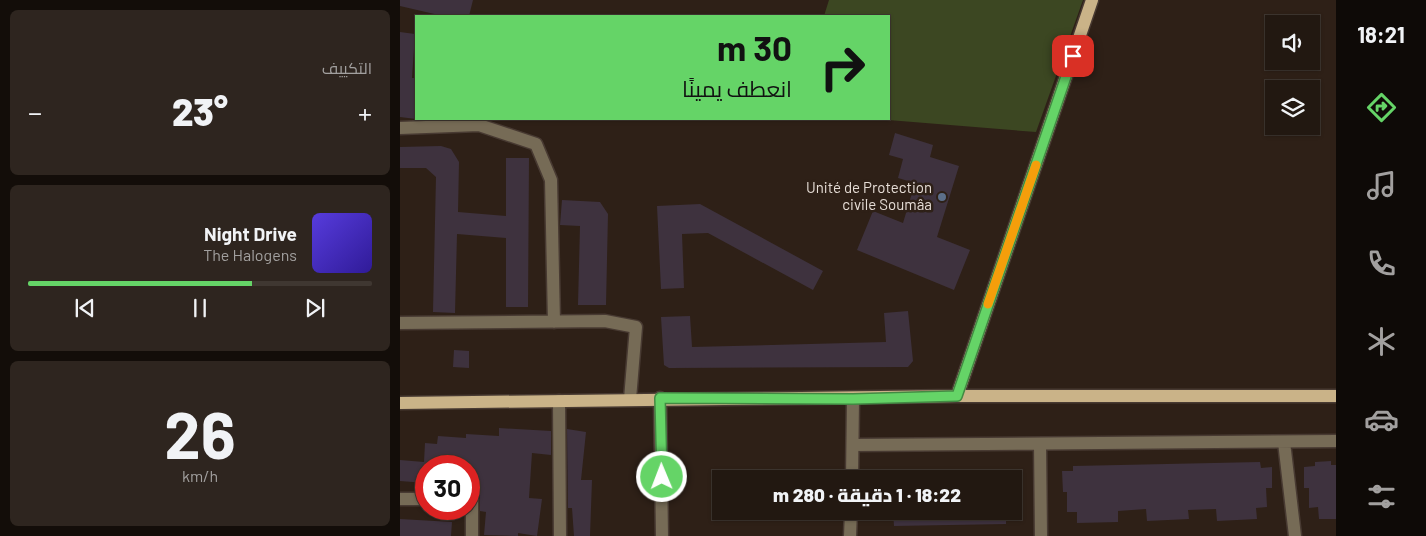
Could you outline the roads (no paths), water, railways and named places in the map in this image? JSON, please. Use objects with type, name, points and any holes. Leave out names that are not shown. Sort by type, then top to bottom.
[{"type":"main road","points":[[957,396],[1092,0]]},
{"type":"main road","points":[[400,403],[660,398],[853,399],[957,396],[1336,396]]},
{"type":"street","points":[[400,128],[479,125],[536,144],[551,180],[554,322]]},
{"type":"street","points":[[400,323],[605,321],[636,326],[630,399]]},
{"type":"street","points":[[660,398],[662,536]]},
{"type":"street","points":[[852,470],[853,399]]},
{"type":"street","points":[[559,401],[560,536]]},
{"type":"street","points":[[853,445],[1336,441]]},
{"type":"street","points":[[1284,442],[1295,536]]},
{"type":"street","points":[[1040,444],[1041,536]]},
{"type":"street","points":[[400,499],[415,499]]},
{"type":"street","points":[[472,520],[472,536]]},
{"type":"street","points":[[850,536],[851,520]]},
{"type":"place","name":"Unité de Protection civile Soumâa","points":[[942,197]]}]
